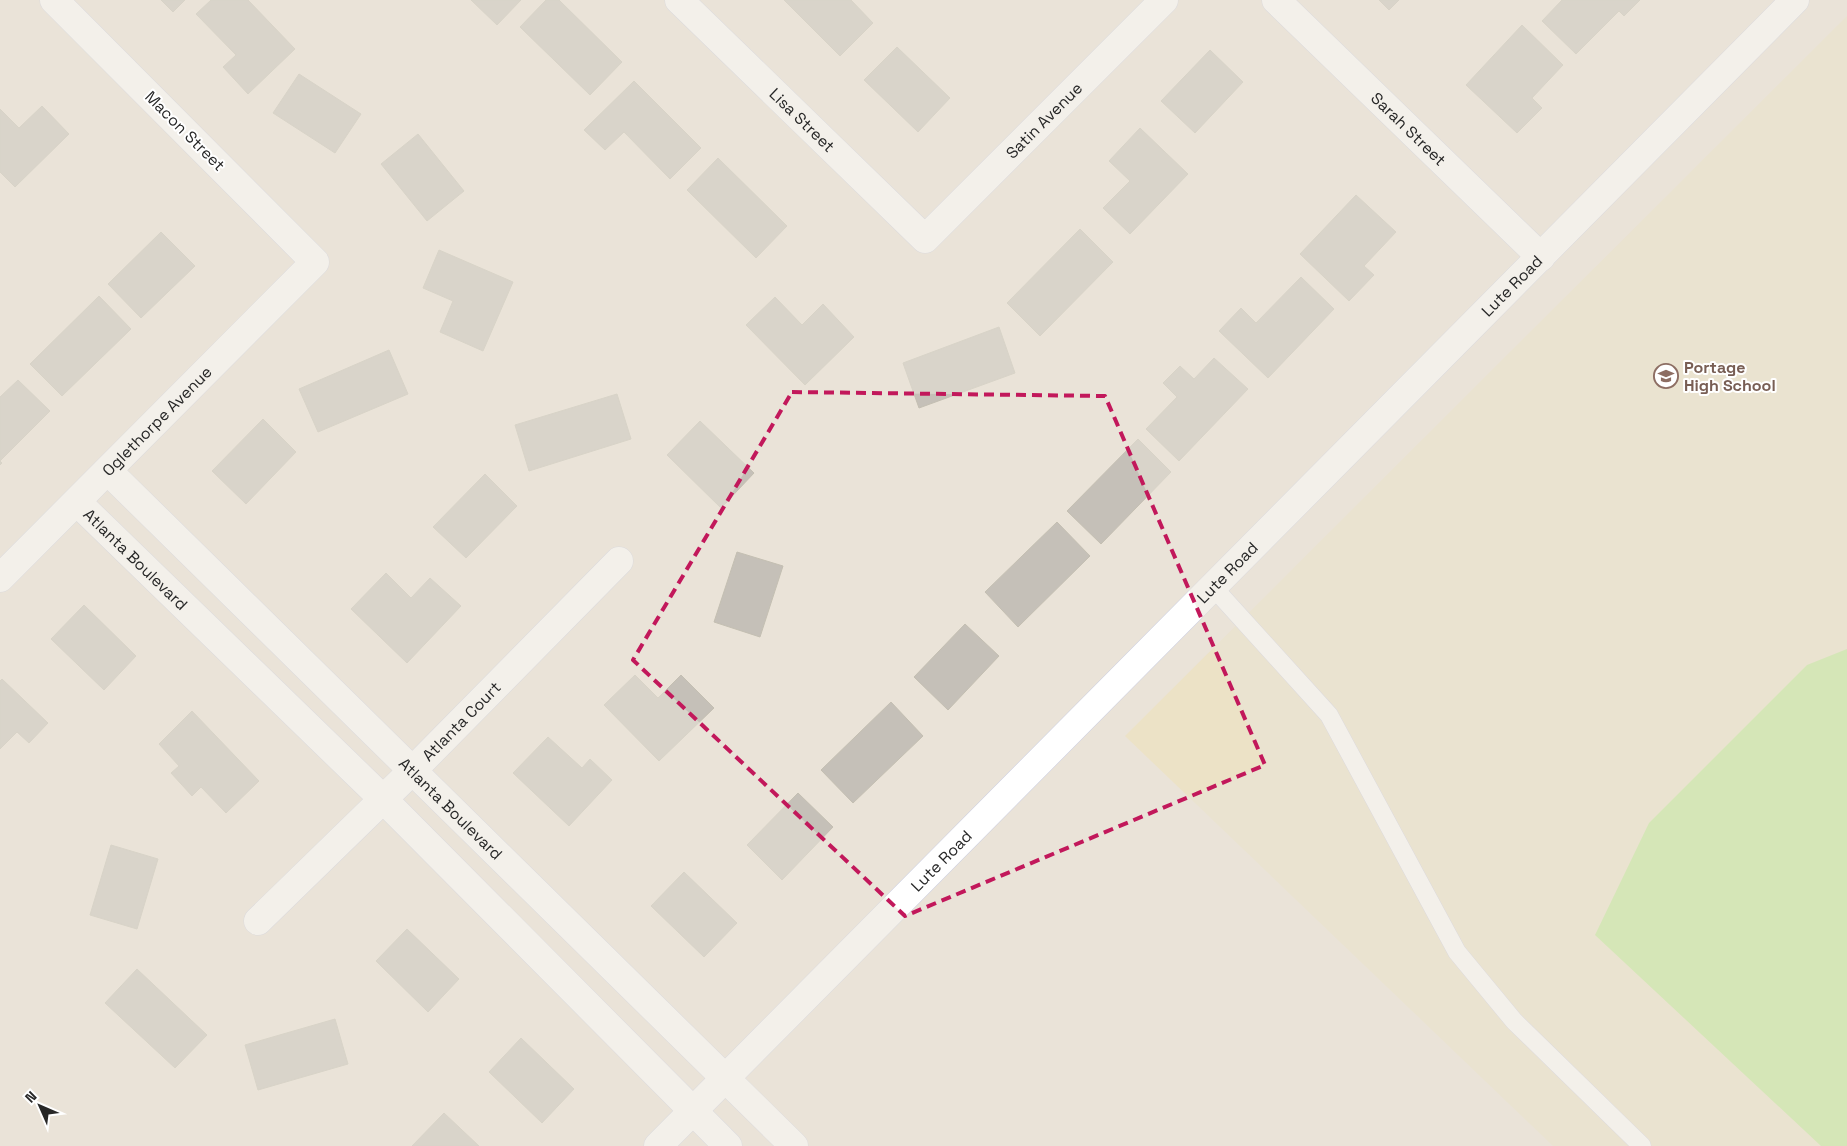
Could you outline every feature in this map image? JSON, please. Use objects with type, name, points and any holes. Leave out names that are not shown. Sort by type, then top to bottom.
[{"type":"street","name":"Macon Street","points":[[54,0],[315,262]]},
{"type":"street","name":"Lisa Street","points":[[680,0],[925,240]]},
{"type":"street","name":"Satin Avenue","points":[[925,240],[1164,0]]},
{"type":"street","name":"Sarah Street","points":[[1276,0],[1542,257]]},
{"type":"street","name":"Lute Road","points":[[658,1146],[1795,0]]},
{"type":"street","name":"Oglethorpe Avenue","points":[[0,578],[315,262]]},
{"type":"street","name":"Atlanta Boulevard","points":[[108,471],[794,1146]]},
{"type":"street","name":"Atlanta Boulevard","points":[[77,502],[383,799],[728,1146]]},
{"type":"street","name":"Atlanta Court","points":[[258,920],[412,771],[619,561]]},
{"type":"lane","points":[[1213,588],[1329,715],[1457,952],[1514,1021],[1642,1146]]},
{"type":"highlighted area","points":[[792,392],[1105,396],[1265,765],[905,916],[633,660]]},
{"type":"shaded area","name":"Portage High School","points":[[1847,16],[1847,1146],[1553,1146],[1125,736]]},
{"type":"green space","points":[[1847,649],[1847,1146],[1821,1146],[1595,935],[1649,823],[1807,665]]},
{"type":"building","points":[[161,0],[185,0],[173,12]]},
{"type":"building","points":[[211,0],[248,0],[295,49],[248,94],[223,67],[236,55],[196,14]]},
{"type":"building","points":[[471,0],[521,0],[497,25]]},
{"type":"building","points":[[546,0],[559,0],[622,62],[590,95],[520,27]]},
{"type":"building","points":[[784,0],[851,0],[873,23],[840,56]]},
{"type":"building","points":[[1379,0],[1399,0],[1389,10]]},
{"type":"building","points":[[1562,0],[1640,0],[1624,16],[1619,11],[1576,54],[1542,21]]},
{"type":"building","points":[[1522,25],[1563,65],[1532,98],[1542,108],[1517,133],[1466,85]]},
{"type":"building","points":[[897,47],[950,98],[918,132],[864,80]]},
{"type":"building","points":[[1210,50],[1243,82],[1195,133],[1161,101]]},
{"type":"building","points":[[299,74],[361,114],[335,153],[273,113]]},
{"type":"building","points":[[634,81],[701,148],[670,179],[624,132],[605,150],[584,130]]},
{"type":"building","points":[[42,106],[69,134],[15,187],[0,172],[0,109],[19,128]]},
{"type":"building","points":[[1140,128],[1188,174],[1130,234],[1103,208],[1130,181],[1109,161]]},
{"type":"building","points":[[418,134],[464,191],[427,221],[381,164]]},
{"type":"building","points":[[718,158],[787,226],[756,258],[687,190]]},
{"type":"building","points":[[1356,195],[1396,232],[1364,266],[1374,275],[1349,301],[1300,254]]},
{"type":"building","points":[[1080,229],[1113,262],[1040,336],[1007,303]]},
{"type":"building","points":[[161,232],[195,266],[141,318],[108,284]]},
{"type":"building","points":[[439,250],[513,282],[483,351],[440,332],[453,301],[423,288]]},
{"type":"building","points":[[1301,277],[1334,309],[1268,378],[1219,331],[1241,308],[1256,323]]},
{"type":"building","points":[[99,296],[131,329],[62,396],[30,364]]},
{"type":"building","points":[[775,297],[802,325],[823,304],[854,337],[805,385],[746,325]]},
{"type":"building","points":[[999,327],[1015,373],[919,408],[903,363]]},
{"type":"building","points":[[389,350],[408,394],[318,432],[299,389]]},
{"type":"building","points":[[1214,358],[1248,389],[1179,461],[1146,429],[1177,397],[1163,383],[1180,366],[1194,379]]},
{"type":"building","points":[[18,380],[50,411],[0,461],[0,397]]},
{"type":"building","points":[[617,394],[631,439],[529,471],[515,425]]},
{"type":"building","points":[[263,419],[296,452],[246,504],[212,471]]},
{"type":"building","points":[[700,421],[754,473],[721,508],[667,455]]},
{"type":"building","points":[[1138,439],[1171,472],[1101,544],[1067,511]]},
{"type":"building","points":[[485,474],[517,506],[466,558],[433,527]]},
{"type":"building","points":[[1057,522],[1090,556],[1018,627],[985,592]]},
{"type":"building","points":[[737,552],[783,566],[760,637],[714,622]]},
{"type":"building","points":[[386,573],[411,598],[430,578],[461,606],[407,663],[351,609]]},
{"type":"building","points":[[84,605],[136,656],[104,690],[51,639]]},
{"type":"building","points":[[965,624],[999,656],[948,710],[914,677]]},
{"type":"building","points":[[635,675],[658,698],[681,675],[714,708],[659,761],[604,705]]},
{"type":"building","points":[[2,679],[48,723],[29,743],[17,732],[0,749],[0,681]]},
{"type":"building","points":[[891,702],[923,736],[853,803],[821,770]]},
{"type":"building","points":[[192,711],[259,781],[226,813],[201,787],[192,796],[171,773],[179,766],[159,744]]},
{"type":"building","points":[[548,737],[582,768],[590,759],[612,780],[569,826],[513,773]]},
{"type":"building","points":[[798,793],[833,827],[782,880],[747,845]]},
{"type":"building","points":[[111,845],[158,859],[137,929],[90,915]]},
{"type":"building","points":[[684,872],[737,923],[704,957],[651,906]]},
{"type":"building","points":[[407,929],[459,979],[428,1012],[376,961]]},
{"type":"building","points":[[137,969],[207,1035],[175,1068],[105,1003]]},
{"type":"building","points":[[335,1019],[348,1064],[258,1090],[245,1045]]},
{"type":"building","points":[[521,1038],[574,1089],[542,1123],[489,1072]]},
{"type":"building","points":[[444,1113],[479,1146],[412,1146]]},
{"type":"place","name":"Portage High School","points":[[1666,376]]}]
